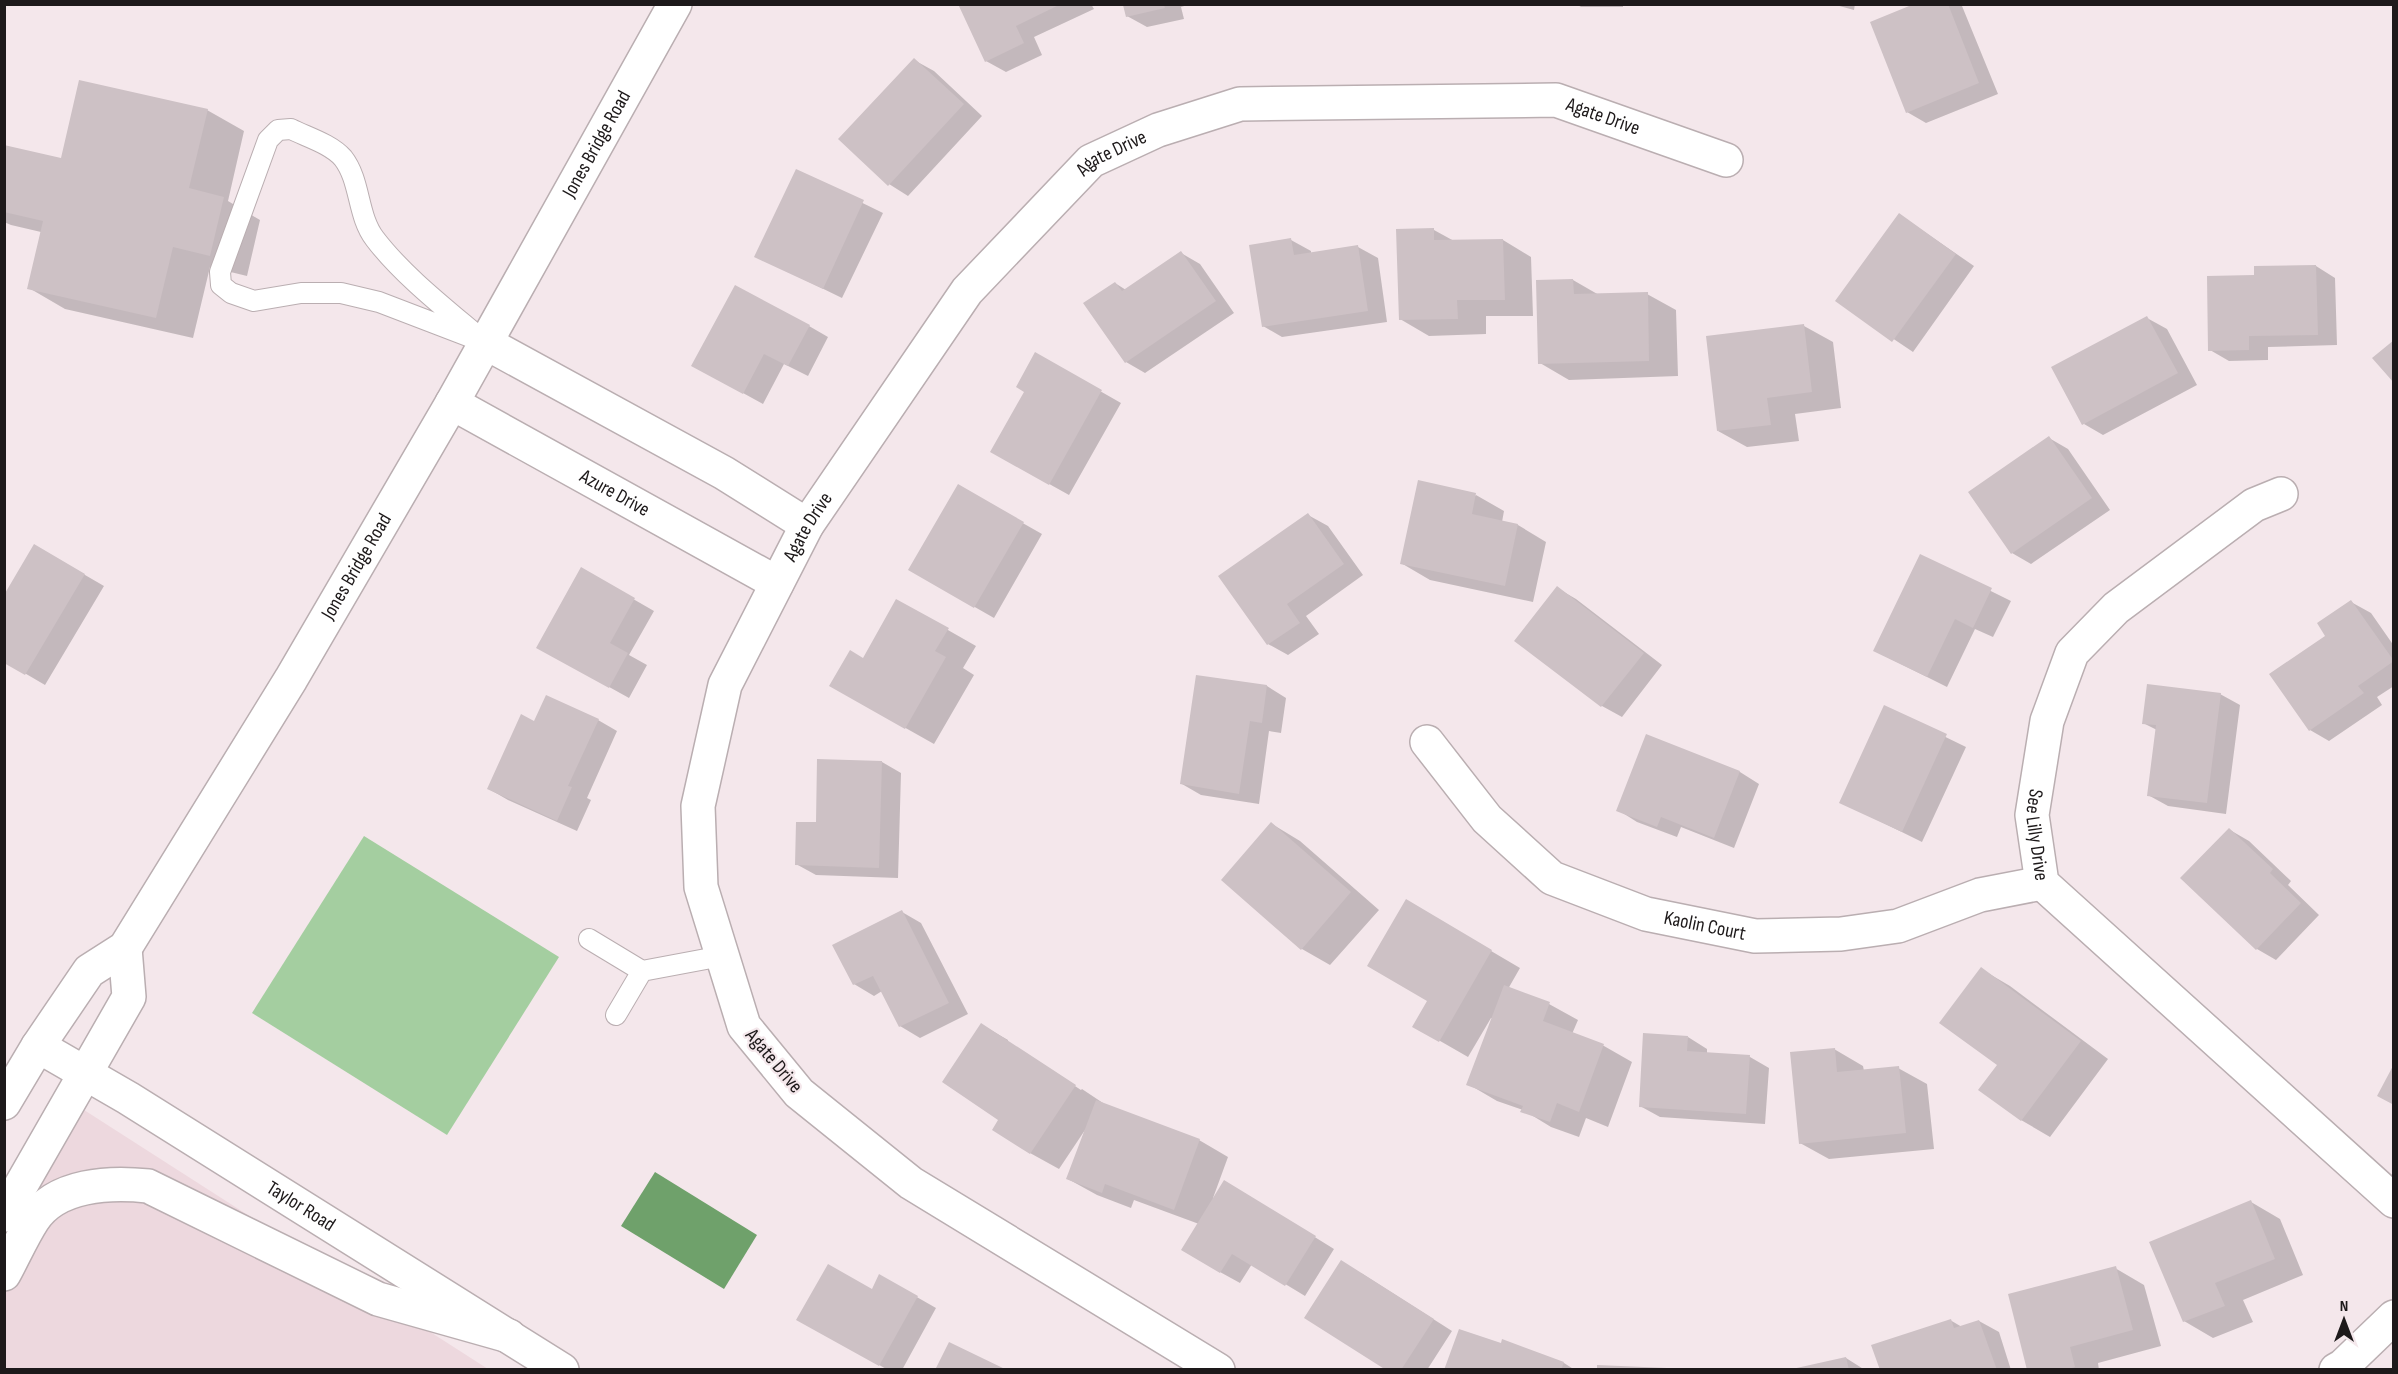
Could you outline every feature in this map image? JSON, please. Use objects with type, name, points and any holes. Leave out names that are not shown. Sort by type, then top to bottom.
[{"type":"street","name":"Jones Bridge Road","points":[[4,1103],[38,1046],[89,971],[125,948],[291,679],[452,404],[675,4]]},
{"type":"street","name":"Agate Drive","points":[[1218,1370],[911,1183],[799,1093],[744,1026],[701,887],[698,806],[725,685],[807,525],[967,291],[1091,161],[1158,130],[1240,104],[1556,100],[1726,160]]},
{"type":"street","points":[[486,343],[723,474],[807,525]]},
{"type":"street","name":"Azure Drive","points":[[452,404],[777,584]]},
{"type":"street","name":"See Lilly Drive","points":[[2281,494],[2254,505],[2116,608],[2072,653],[2047,721],[2032,814],[2042,882],[2394,1201]]},
{"type":"street","name":"Kaolin Court","points":[[1427,742],[1487,819],[1552,878],[1646,914],[1755,936],[1841,934],[1898,926],[1980,895],[2042,882]]},
{"type":"street","points":[[4,1215],[84,1074],[120,1017],[129,997],[125,948]]},
{"type":"street","name":"Taylor Road","points":[[38,1046],[128,1098],[562,1370]]},
{"type":"street","points":[[4,1274],[34,1218],[57,1198],[87,1187],[117,1183],[148,1186],[378,1299],[509,1336]]},
{"type":"street","points":[[2336,1370],[2394,1317]]},
{"type":"lane","points":[[291,129],[329,147],[343,158],[364,219],[374,238],[435,300],[486,343],[379,302],[341,294],[301,293],[254,301],[231,294],[221,285],[220,272],[268,140],[278,130],[291,129]]},
{"type":"lane","points":[[589,939],[642,971],[722,956]]},
{"type":"lane","points":[[616,1015],[642,971]]},
{"type":"shaded area","points":[[364,836],[559,957],[447,1135],[252,1013]]},
{"type":"shaded area","points":[[56,1092],[488,1369],[5,1370],[5,1186]]},
{"type":"shaded area","points":[[655,1172],[757,1235],[724,1289],[621,1226]]},
{"type":"building","points":[[958,4],[1061,4],[1016,26],[1024,43],[985,62]]},
{"type":"building","points":[[1914,4],[1948,4],[1979,83],[1906,113],[1870,22]]},
{"type":"building","points":[[1123,5],[1164,5],[1165,8],[1126,17]]},
{"type":"building","points":[[914,58],[964,104],[888,186],[838,139]]},
{"type":"building","points":[[79,80],[208,109],[189,188],[224,197],[210,256],[173,247],[156,318],[27,289],[43,221],[4,212],[4,145],[61,158]]},
{"type":"building","points":[[796,169],[864,200],[823,289],[754,257]]},
{"type":"building","points":[[1899,213],[1956,254],[1892,342],[1835,301]]},
{"type":"building","points":[[1434,228],[1434,240],[1503,239],[1505,300],[1457,300],[1458,319],[1399,320],[1396,229]]},
{"type":"building","points":[[1291,238],[1294,255],[1358,245],[1368,311],[1262,327],[1249,245]]},
{"type":"building","points":[[1181,251],[1216,301],[1125,363],[1083,303],[1115,282],[1122,291]]},
{"type":"building","points":[[2316,265],[2318,335],[2249,336],[2249,350],[2208,351],[2207,276],[2254,275],[2254,266]]},
{"type":"building","points":[[1573,279],[1574,294],[1648,292],[1649,361],[1538,364],[1536,280]]},
{"type":"building","points":[[735,285],[810,325],[788,366],[764,354],[743,394],[691,366]]},
{"type":"building","points":[[2147,316],[2178,373],[2082,425],[2051,367]]},
{"type":"building","points":[[1804,324],[1812,392],[1767,398],[1771,425],[1717,431],[1706,336]]},
{"type":"building","points":[[2394,340],[2394,383],[2372,358]]},
{"type":"building","points":[[1035,352],[1102,390],[1049,485],[990,452],[1024,392],[1016,387]]},
{"type":"building","points":[[2049,436],[2092,498],[2011,554],[1968,492]]},
{"type":"building","points":[[1418,480],[1476,493],[1472,514],[1518,524],[1505,586],[1400,564]]},
{"type":"building","points":[[958,484],[1024,522],[974,608],[908,570]]},
{"type":"building","points":[[1308,513],[1344,564],[1287,604],[1300,623],[1267,645],[1218,576]]},
{"type":"building","points":[[34,544],[85,574],[25,675],[4,663],[4,595]]},
{"type":"building","points":[[1920,554],[1992,588],[1973,628],[1955,619],[1927,677],[1873,651]]},
{"type":"building","points":[[581,567],[635,598],[610,643],[628,653],[609,688],[536,648]]},
{"type":"building","points":[[1557,586],[1644,653],[1601,707],[1514,641]]},
{"type":"building","points":[[896,599],[949,628],[935,651],[946,657],[905,729],[829,686],[850,650],[863,658]]},
{"type":"building","points":[[2351,600],[2394,661],[2358,686],[2364,693],[2309,731],[2269,674],[2325,636],[2317,623]]},
{"type":"building","points":[[1196,675],[1267,685],[1262,723],[1250,721],[1239,794],[1180,784]]},
{"type":"building","points":[[2147,684],[2221,693],[2207,803],[2147,796],[2156,725],[2142,724]]},
{"type":"building","points":[[546,695],[599,719],[568,786],[572,787],[557,821],[487,789],[521,714],[534,721]]},
{"type":"building","points":[[1884,705],[1947,734],[1902,832],[1839,803]]},
{"type":"building","points":[[1646,734],[1740,771],[1714,838],[1661,817],[1657,827],[1616,811]]},
{"type":"building","points":[[817,759],[882,761],[879,868],[795,865],[796,822],[816,822]]},
{"type":"building","points":[[1271,822],[1351,892],[1301,950],[1221,880]]},
{"type":"building","points":[[2229,828],[2273,869],[2270,873],[2301,903],[2256,950],[2180,878]]},
{"type":"building","points":[[1406,899],[1492,950],[1439,1042],[1412,1027],[1427,1001],[1367,966]]},
{"type":"building","points":[[902,910],[949,1003],[899,1027],[873,976],[853,985],[832,945]]},
{"type":"building","points":[[1981,967],[2081,1041],[2021,1121],[1978,1090],[1997,1065],[1939,1023]]},
{"type":"building","points":[[1504,985],[1550,1002],[1543,1021],[1604,1044],[1579,1112],[1557,1103],[1550,1122],[1520,1112],[1523,1106],[1466,1085]]},
{"type":"building","points":[[981,1023],[1076,1085],[1030,1154],[992,1130],[998,1120],[942,1082]]},
{"type":"building","points":[[1643,1033],[1688,1036],[1687,1051],[1750,1055],[1746,1114],[1639,1107]]},
{"type":"building","points":[[1835,1048],[1837,1072],[1899,1066],[1906,1133],[1799,1144],[1790,1052]]},
{"type":"building","points":[[2394,1064],[2394,1105],[2377,1096]]},
{"type":"building","points":[[1096,1100],[1200,1139],[1174,1210],[1105,1184],[1102,1193],[1066,1179]]},
{"type":"building","points":[[1224,1180],[1316,1236],[1285,1286],[1232,1254],[1220,1273],[1181,1250]]},
{"type":"building","points":[[2251,1200],[2275,1259],[2215,1283],[2225,1306],[2183,1322],[2149,1242]]},
{"type":"building","points":[[1341,1260],[1434,1319],[1401,1370],[1386,1370],[1304,1318]]},
{"type":"building","points":[[828,1264],[872,1289],[879,1274],[918,1296],[879,1366],[796,1320]]},
{"type":"building","points":[[2116,1266],[2133,1330],[2070,1347],[2075,1367],[2066,1370],[2027,1370],[2008,1294]]},
{"type":"building","points":[[1951,1319],[1954,1328],[1979,1320],[1997,1370],[1880,1370],[1871,1345]]},
{"type":"building","points":[[1459,1329],[1501,1343],[1502,1339],[1564,1362],[1561,1370],[1444,1370]]},
{"type":"building","points":[[949,1342],[1007,1370],[935,1370]]},
{"type":"building","points":[[1846,1357],[1849,1370],[1792,1370],[1792,1369]]},
{"type":"building","points":[[1597,1365],[1667,1368],[1667,1370],[1597,1370]]}]
